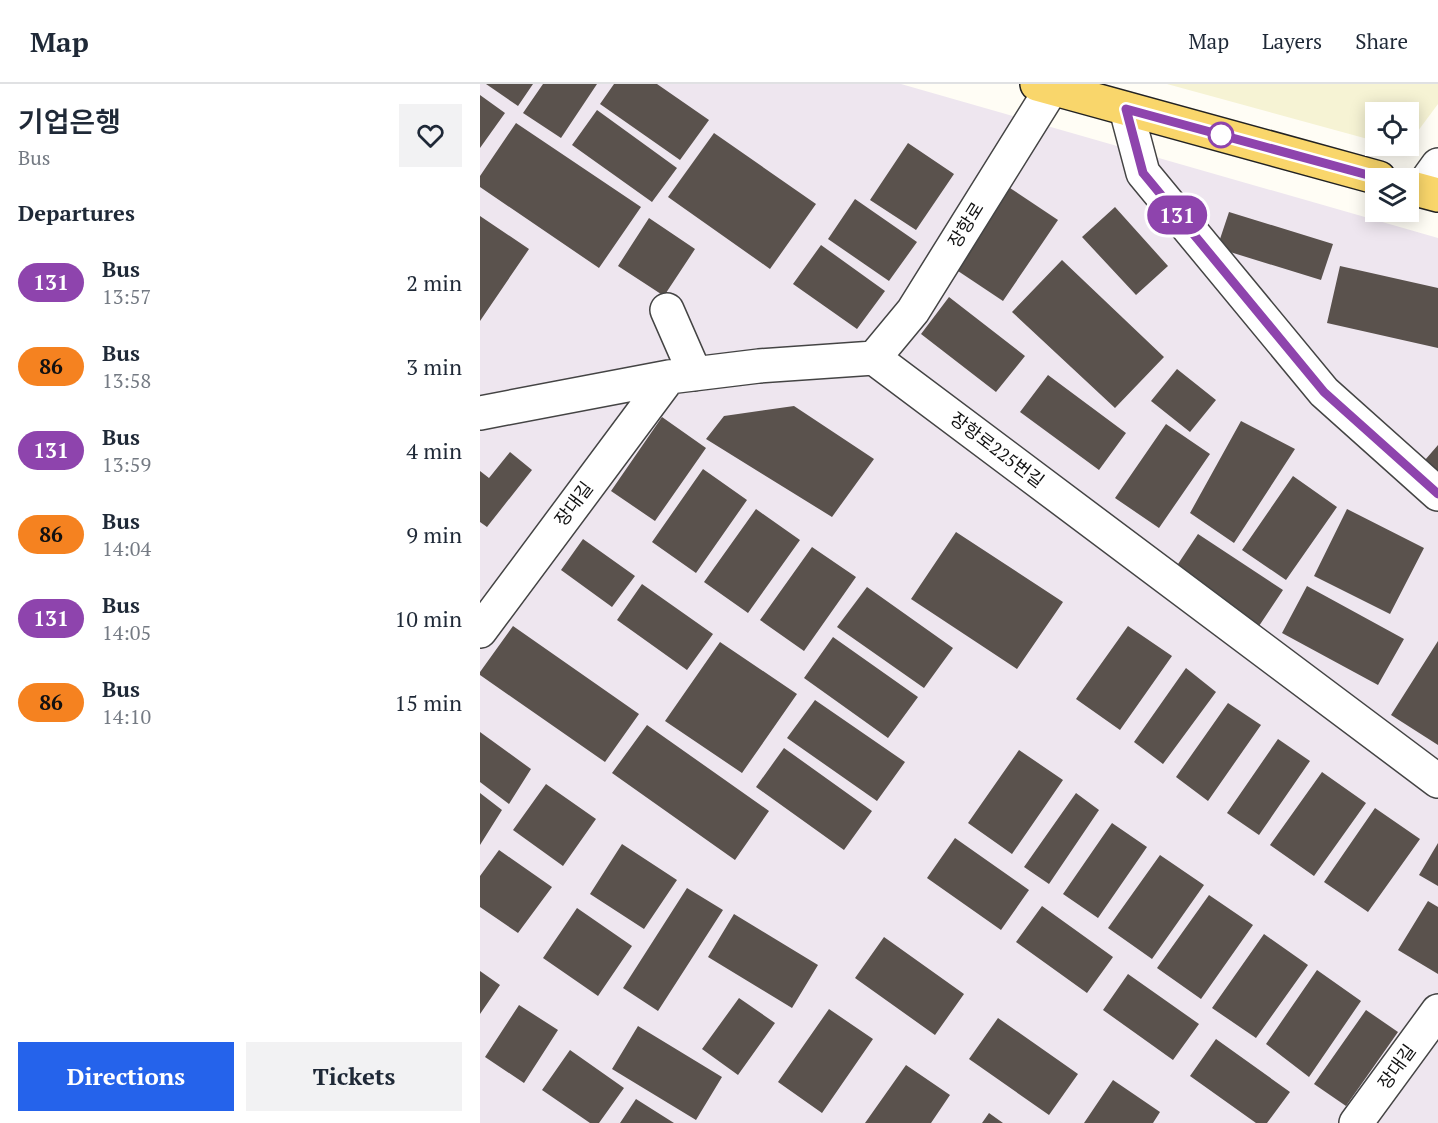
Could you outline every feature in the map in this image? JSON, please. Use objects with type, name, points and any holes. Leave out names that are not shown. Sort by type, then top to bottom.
[{"type":"main road","name":"장항로","points":[[1044,86],[1365,174]]},
{"type":"street","name":"장항로","points":[[874,358],[913,311],[1044,86]]},
{"type":"street","points":[[1126,109],[1143,173],[1324,392],[1438,494]]},
{"type":"street","points":[[667,310],[682,376]]},
{"type":"street","points":[[480,413],[682,376],[759,366],[874,358]]},
{"type":"street","name":"장항로225번길","points":[[874,358],[1438,781]]},
{"type":"street","name":"장대길","points":[[480,631],[682,376]]},
{"type":"street","name":"장대길","points":[[1356,1123],[1438,1011]]},
{"type":"shaded area","points":[[480,84],[901,84],[1365,217],[1365,222],[1382,222],[1438,238],[1438,1123],[480,1123]]},
{"type":"shaded area","points":[[1167,84],[1438,84],[1438,104],[1419,130],[1419,102],[1365,102],[1365,138]]},
{"type":"building","points":[[486,84],[533,84],[518,106]]},
{"type":"building","points":[[543,84],[597,84],[561,138],[523,113]]},
{"type":"building","points":[[614,84],[657,84],[709,120],[680,160],[600,104]]},
{"type":"building","points":[[480,95],[505,113],[480,148]]},
{"type":"building","points":[[597,110],[677,168],[652,202],[572,145]]},
{"type":"building","points":[[516,123],[641,207],[599,268],[480,187],[480,176]]},
{"type":"building","points":[[714,133],[816,204],[770,269],[668,197]]},
{"type":"building","points":[[908,143],[954,174],[916,230],[870,200]]},
{"type":"building","points":[[1010,188],[1058,220],[1003,301],[955,269]]},
{"type":"building","points":[[855,199],[917,242],[889,281],[828,239]]},
{"type":"building","points":[[1115,207],[1168,266],[1136,295],[1082,237]]},
{"type":"building","points":[[1229,212],[1333,244],[1321,280],[1217,248]]},
{"type":"building","points":[[480,216],[529,249],[480,321]]},
{"type":"building","points":[[649,218],[695,249],[664,296],[618,266]]},
{"type":"building","points":[[821,245],[885,291],[857,329],[793,284]]},
{"type":"building","points":[[1062,260],[1164,357],[1115,408],[1012,312]]},
{"type":"building","points":[[1340,266],[1438,288],[1438,348],[1327,323]]},
{"type":"building","points":[[949,297],[1025,356],[996,392],[921,334]]},
{"type":"building","points":[[1177,369],[1216,400],[1190,432],[1151,401]]},
{"type":"building","points":[[1048,375],[1126,433],[1099,470],[1020,412]]},
{"type":"building","points":[[794,406],[874,459],[832,517],[706,439],[724,416]]},
{"type":"building","points":[[662,417],[706,448],[655,521],[611,491]]},
{"type":"building","points":[[1241,421],[1295,449],[1234,543],[1190,513]]},
{"type":"building","points":[[1166,424],[1210,454],[1159,528],[1115,498]]},
{"type":"building","points":[[1438,445],[1438,472],[1425,460]]},
{"type":"building","points":[[510,452],[532,470],[487,527],[480,522],[480,471],[489,478]]},
{"type":"building","points":[[703,469],[747,500],[696,573],[652,542]]},
{"type":"building","points":[[1293,476],[1337,507],[1286,580],[1242,550]]},
{"type":"building","points":[[756,509],[800,540],[748,613],[704,582]]},
{"type":"building","points":[[1347,509],[1424,548],[1390,614],[1314,576]]},
{"type":"building","points":[[956,532],[1063,602],[1017,669],[911,599]]},
{"type":"building","points":[[1198,534],[1283,590],[1259,626],[1174,570]]},
{"type":"building","points":[[583,539],[635,576],[612,607],[561,570]]},
{"type":"building","points":[[812,547],[856,577],[804,651],[760,620]]},
{"type":"building","points":[[642,584],[713,634],[687,670],[617,620]]},
{"type":"building","points":[[1307,586],[1404,639],[1378,685],[1282,633]]},
{"type":"building","points":[[867,587],[953,648],[924,688],[837,627]]},
{"type":"building","points":[[513,626],[639,714],[605,762],[480,675]]},
{"type":"building","points":[[1128,626],[1172,656],[1120,730],[1076,699]]},
{"type":"building","points":[[833,637],[918,697],[888,738],[804,678]]},
{"type":"building","points":[[1438,641],[1438,745],[1391,715]]},
{"type":"building","points":[[720,642],[797,694],[742,773],[665,721]]},
{"type":"building","points":[[1186,668],[1216,692],[1163,764],[1134,742]]},
{"type":"building","points":[[815,700],[905,762],[877,801],[787,738]]},
{"type":"building","points":[[1228,703],[1261,725],[1208,801],[1176,777]]},
{"type":"building","points":[[647,725],[769,811],[735,860],[612,773]]},
{"type":"building","points":[[480,732],[531,769],[509,804],[480,782]]},
{"type":"building","points":[[1278,739],[1310,761],[1259,835],[1227,813]]},
{"type":"building","points":[[784,748],[872,811],[844,850],[756,787]]},
{"type":"building","points":[[1019,750],[1063,780],[1012,854],[968,823]]},
{"type":"building","points":[[1322,772],[1366,803],[1314,876],[1270,845]]},
{"type":"building","points":[[546,784],[596,819],[563,866],[513,830]]},
{"type":"building","points":[[480,793],[502,810],[480,845]]},
{"type":"building","points":[[1076,793],[1099,810],[1049,884],[1024,867]]},
{"type":"building","points":[[1375,808],[1420,839],[1368,912],[1324,882]]},
{"type":"building","points":[[1112,823],[1147,847],[1098,918],[1063,894]]},
{"type":"building","points":[[955,838],[1029,890],[1001,930],[927,878]]},
{"type":"building","points":[[1438,843],[1438,886],[1419,875]]},
{"type":"building","points":[[622,844],[677,880],[644,929],[590,894]]},
{"type":"building","points":[[499,850],[552,887],[518,933],[480,907],[480,876]]},
{"type":"building","points":[[1160,855],[1204,885],[1152,959],[1108,928]]},
{"type":"building","points":[[687,888],[723,910],[658,1011],[623,988]]},
{"type":"building","points":[[1209,895],[1253,925],[1201,999],[1157,968]]},
{"type":"building","points":[[1428,901],[1438,907],[1438,974],[1398,950]]},
{"type":"building","points":[[1042,906],[1113,957],[1087,993],[1016,942]]},
{"type":"building","points":[[577,908],[632,946],[598,996],[543,958]]},
{"type":"building","points":[[734,914],[818,965],[792,1008],[708,957]]},
{"type":"building","points":[[1264,934],[1308,965],[1256,1038],[1212,1008]]},
{"type":"building","points":[[884,937],[964,994],[935,1035],[855,978]]},
{"type":"building","points":[[1317,970],[1361,1001],[1309,1077],[1266,1044]]},
{"type":"building","points":[[480,971],[500,985],[480,1014]]},
{"type":"building","points":[[1128,974],[1199,1024],[1173,1060],[1103,1010]]},
{"type":"building","points":[[739,998],[775,1023],[738,1075],[702,1049]]},
{"type":"building","points":[[519,1005],[558,1030],[524,1083],[485,1057]]},
{"type":"building","points":[[829,1009],[873,1039],[822,1113],[778,1082]]},
{"type":"building","points":[[1366,1010],[1398,1032],[1346,1106],[1314,1084]]},
{"type":"building","points":[[998,1018],[1078,1074],[1049,1115],[969,1059]]},
{"type":"building","points":[[638,1026],[722,1077],[696,1120],[612,1069]]},
{"type":"building","points":[[1216,1039],[1290,1092],[1267,1123],[1256,1123],[1190,1076]]},
{"type":"building","points":[[570,1050],[624,1088],[599,1123],[590,1123],[542,1090]]},
{"type":"building","points":[[906,1065],[950,1095],[931,1123],[865,1123]]},
{"type":"building","points":[[1113,1080],[1160,1112],[1153,1123],[1084,1123]]},
{"type":"building","points":[[636,1099],[674,1123],[620,1123]]},
{"type":"building","points":[[989,1113],[1003,1123],[982,1123]]},
{"type":"bus line","name":"131","points":[[1365,174],[1126,109],[1143,173],[1324,392],[1438,494]]}]
